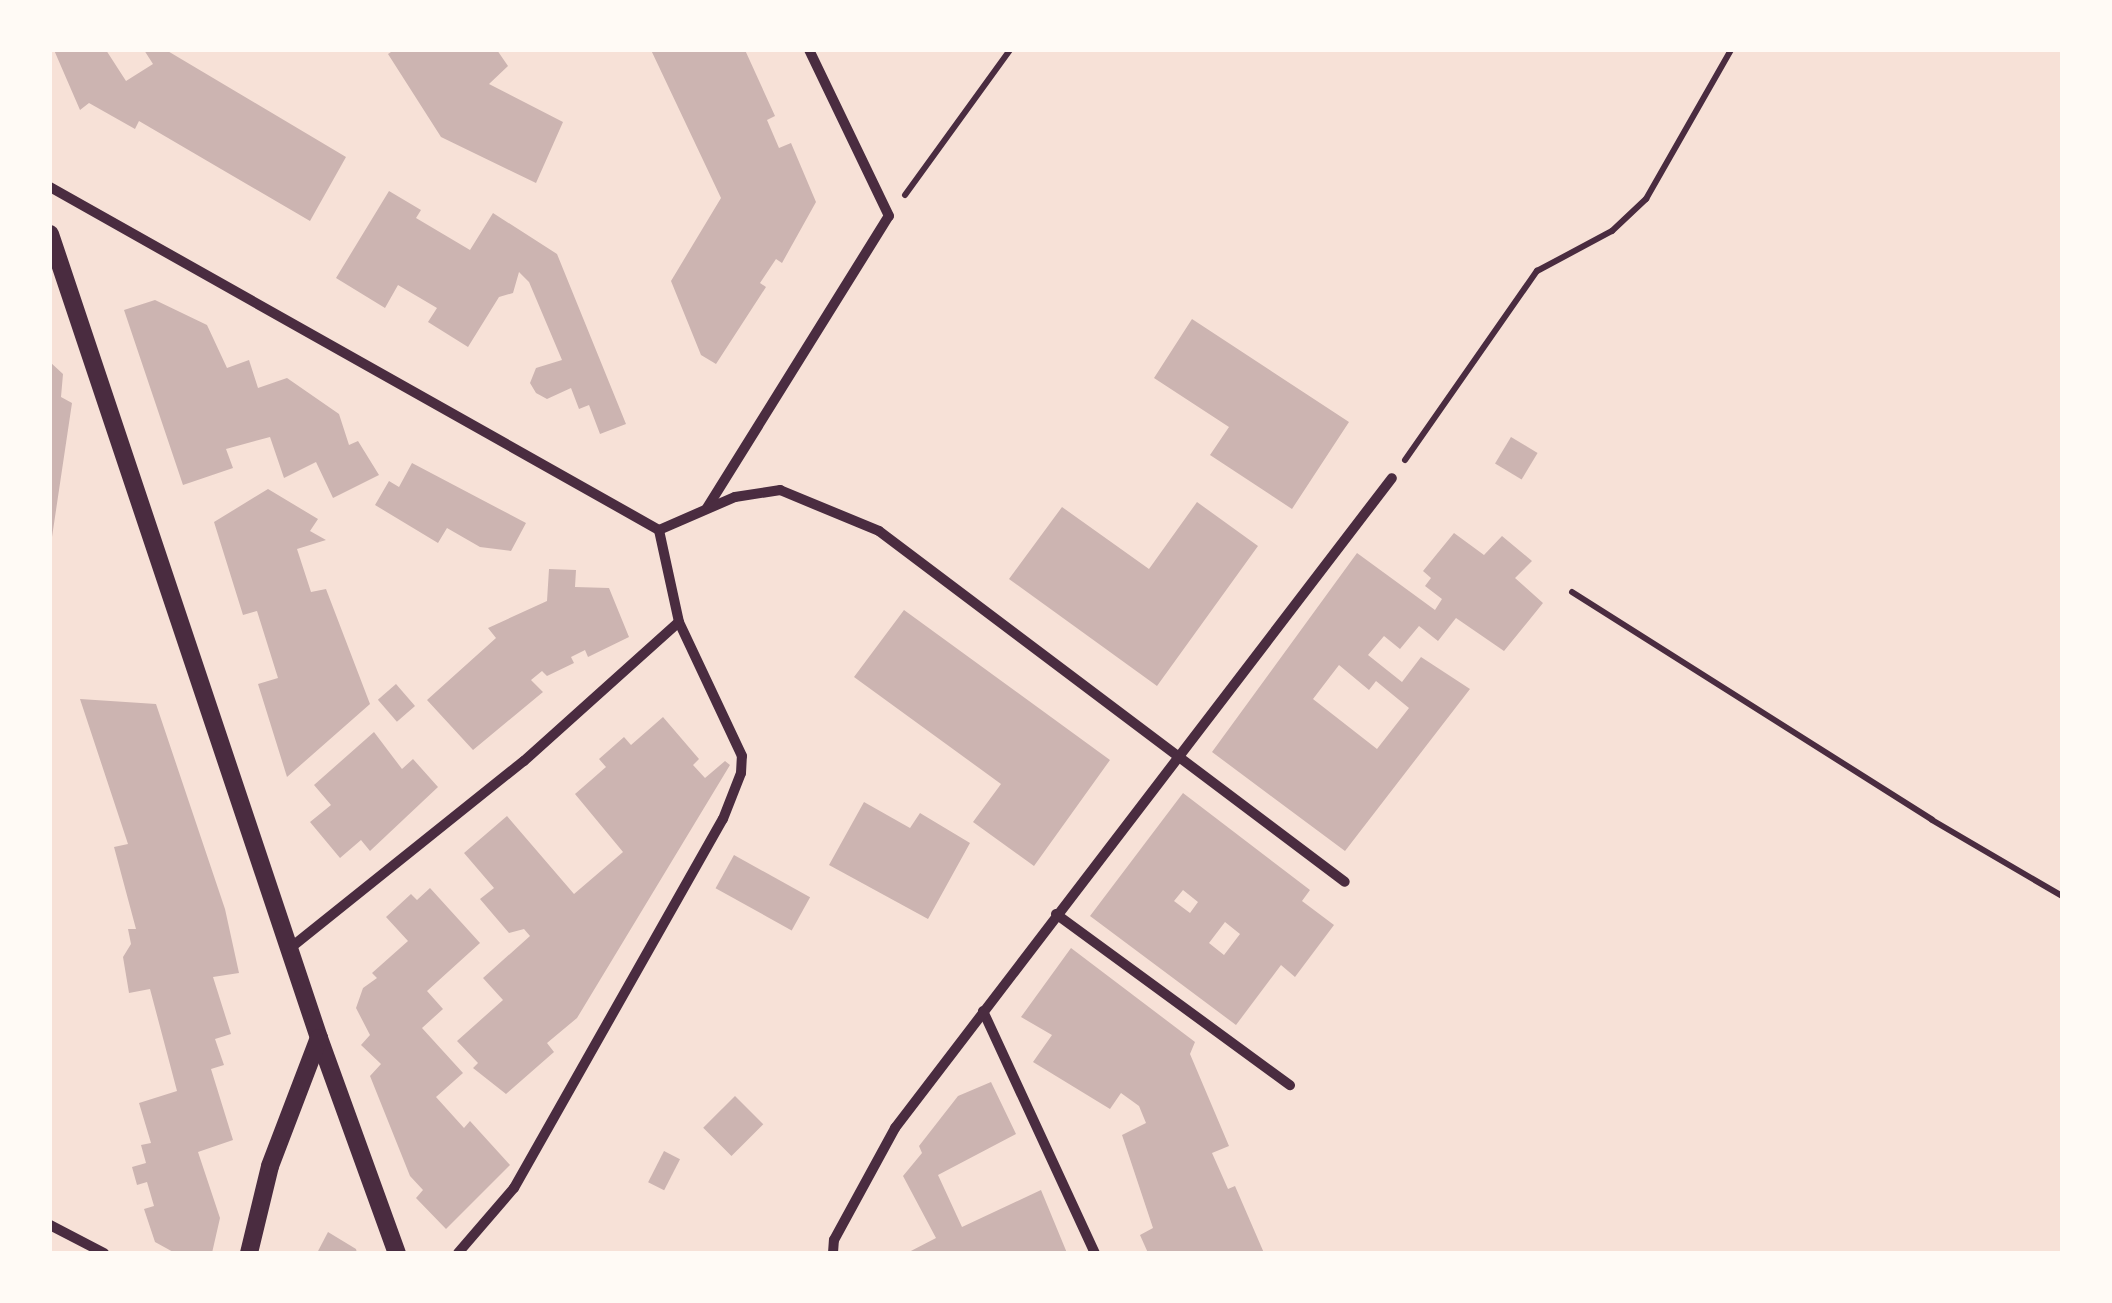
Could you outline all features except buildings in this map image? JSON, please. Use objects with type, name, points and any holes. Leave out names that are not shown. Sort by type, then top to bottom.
[{"type":"street","points":[[706,509],[889,216],[809,50]]},
{"type":"street","points":[[50,187],[659,530],[679,622],[742,756],[741,774],[723,818],[514,1188],[458,1253]]},
{"type":"street","points":[[50,234],[319,1038],[397,1253]]},
{"type":"street","points":[[834,1253],[834,1240],[895,1128],[1175,756],[1392,478]]},
{"type":"street","points":[[659,530],[736,497],[780,490],[879,532],[1345,882]]},
{"type":"street","points":[[289,949],[524,760],[679,622]]},
{"type":"street","points":[[1056,914],[1290,1084]]},
{"type":"street","points":[[983,1011],[1095,1253]]},
{"type":"street","points":[[250,1253],[270,1166],[319,1038]]},
{"type":"street","points":[[50,1225],[104,1253]]},
{"type":"path","points":[[889,216],[1010,50]]},
{"type":"path","points":[[1392,478],[1537,270],[1612,231],[1646,199],[1730,50]]},
{"type":"path","points":[[1572,592],[1932,820],[2062,896]]}]
